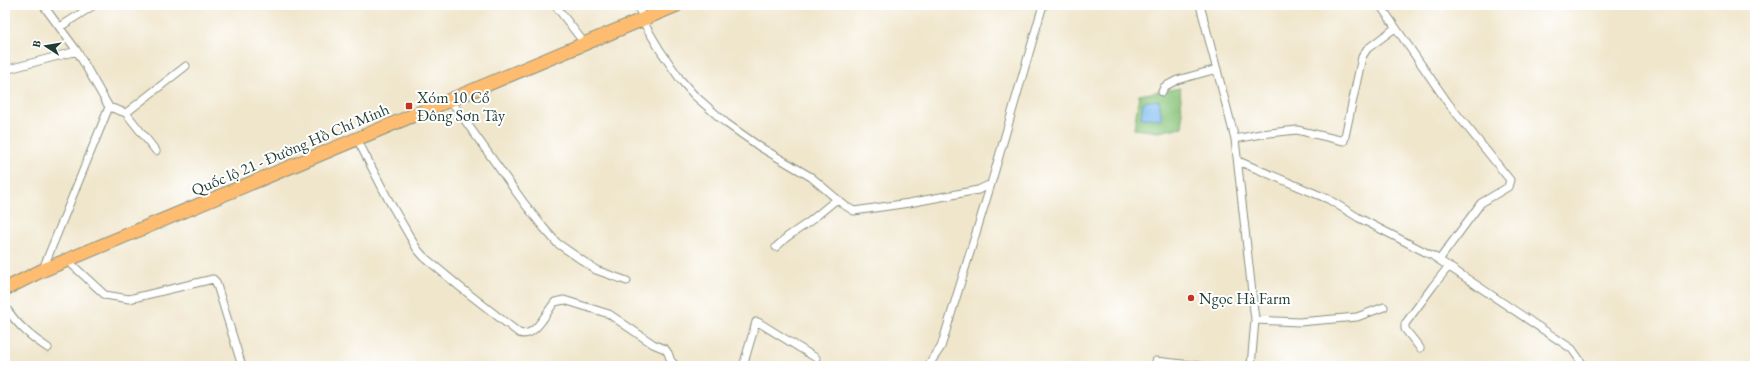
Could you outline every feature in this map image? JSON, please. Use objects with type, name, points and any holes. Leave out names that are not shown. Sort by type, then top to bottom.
[{"type":"highway","name":"Quốc lộ 21 - Đường Hồ Chí Minh","points":[[5,289],[67,260],[677,5]]},
{"type":"street","points":[[43,5],[76,50],[109,107],[126,113],[156,151]]},
{"type":"street","points":[[60,27],[94,5]]},
{"type":"street","points":[[555,5],[585,44]]},
{"type":"street","points":[[639,5],[642,20],[660,50],[676,73],[699,100],[726,123],[760,147],[811,177],[837,199],[854,210],[909,203],[978,190],[991,184]]},
{"type":"street","points":[[928,366],[941,347],[991,184],[1043,5]]},
{"type":"street","points":[[1200,5],[1235,139],[1255,320],[1251,366]]},
{"type":"street","points":[[1380,5],[1448,103],[1510,180],[1508,187],[1481,203],[1439,260]]},
{"type":"street","points":[[1235,139],[1261,134],[1297,130],[1344,141],[1362,57],[1367,49],[1395,28]]},
{"type":"street","points":[[5,70],[76,50]]},
{"type":"street","points":[[126,113],[186,66]]},
{"type":"street","points":[[1162,92],[1164,88],[1177,80],[1217,69]]},
{"type":"street","points":[[451,100],[524,203],[543,228],[557,243],[596,270],[627,281]]},
{"type":"street","points":[[42,271],[109,107]]},
{"type":"street","points":[[357,139],[388,199],[417,249],[424,257],[455,283],[519,334],[526,335],[530,332],[541,322],[555,302],[564,300],[609,314],[641,336],[664,349],[668,353],[670,360],[676,366]]},
{"type":"street","points":[[1238,161],[1328,199],[1359,218],[1439,260],[1572,349],[1584,366]]},
{"type":"street","points":[[776,247],[786,237],[809,222],[837,199]]},
{"type":"street","points":[[67,260],[105,295],[129,299],[213,279],[216,282],[242,366]]},
{"type":"street","points":[[1420,348],[1405,329],[1406,324],[1449,266]]},
{"type":"street","points":[[5,306],[19,326],[31,337],[48,348]]},
{"type":"street","points":[[1255,320],[1299,322],[1357,317],[1384,307]]},
{"type":"street","points":[[743,366],[756,322],[816,358]]},
{"type":"street","points":[[1156,361],[1200,366]]},
{"type":"green space","points":[[1180,88],[1183,127],[1159,132],[1134,129],[1139,95]]},
{"type":"water","points":[[1159,100],[1162,119],[1141,118],[1143,102]]},
{"type":"place","name":"Xóm 10 Cổ Đông Sơn Tây","points":[[409,106]]},
{"type":"place","name":"Ngọc Hà Farm","points":[[1191,298]]}]
